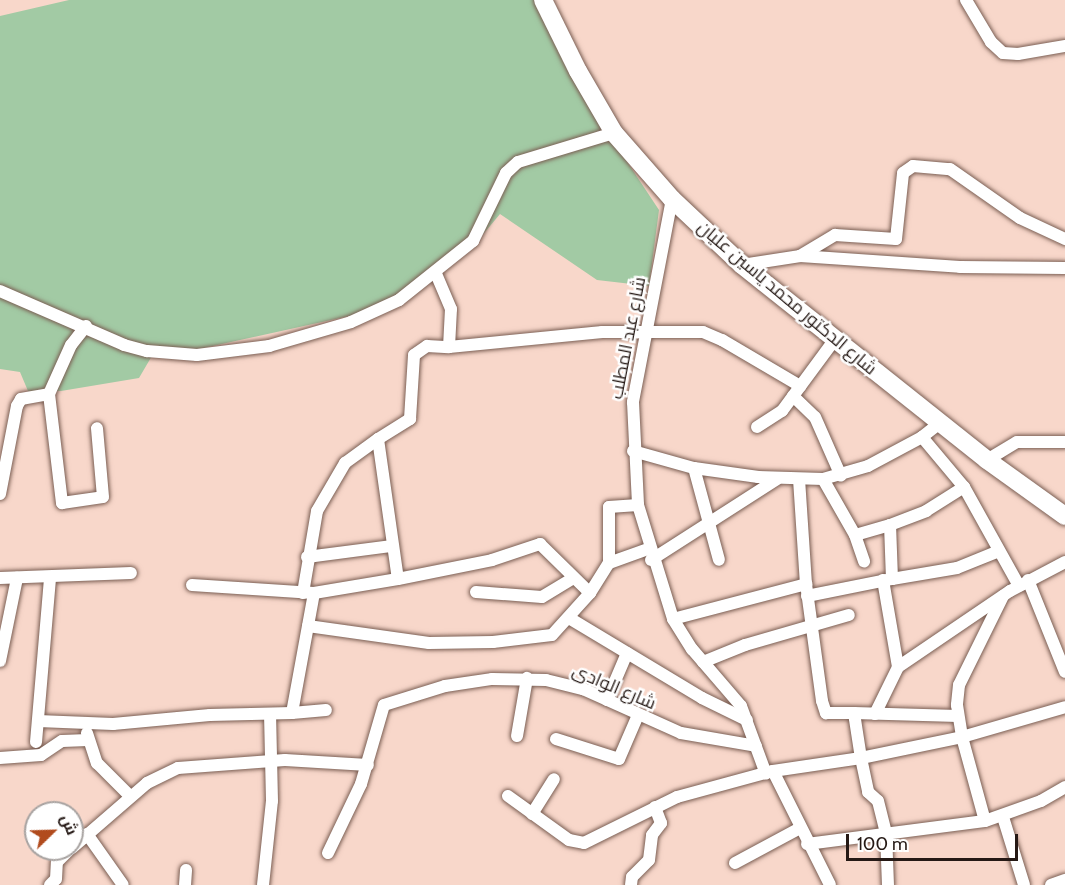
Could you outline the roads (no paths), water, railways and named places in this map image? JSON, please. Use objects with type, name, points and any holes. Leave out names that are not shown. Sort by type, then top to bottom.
[{"type":"main road","name":"شارع الدكتور محمد ياسين عليان","points":[[543,0],[614,133],[672,200],[742,265],[939,423],[1065,516]]},
{"type":"street","points":[[966,0],[991,42],[1003,53],[1018,54],[1065,46]]},
{"type":"street","points":[[0,291],[86,326],[124,345],[172,355],[231,354],[359,319],[399,300],[436,274],[473,241],[506,173],[518,162],[614,133]]},
{"type":"street","points":[[895,262],[903,173],[913,166],[950,169],[1020,218],[1065,239]]},
{"type":"street","name":"شارع عبد المطلب","points":[[672,200],[648,331],[636,378],[633,452],[638,505],[650,554],[673,620],[703,662],[733,694],[747,720],[756,746],[830,885]]},
{"type":"street","points":[[801,256],[835,235],[896,239]]},
{"type":"street","points":[[742,265],[801,256],[1065,268]]},
{"type":"street","points":[[436,274],[451,309],[449,347]]},
{"type":"street","points":[[86,326],[71,345],[49,394],[62,503],[103,497],[97,428]]},
{"type":"street","points":[[292,714],[308,626],[307,557],[317,511],[345,463],[410,419],[414,355],[428,346],[449,347],[648,331],[711,334],[796,391],[815,417],[841,476]]},
{"type":"street","points":[[757,427],[778,416],[835,339]]},
{"type":"street","points":[[0,494],[17,406],[21,399],[49,394]]},
{"type":"street","points":[[633,452],[694,468],[778,479],[824,479],[841,476],[922,437],[939,423]]},
{"type":"street","points":[[922,437],[964,487],[999,550],[1024,583],[1062,653],[1065,672]]},
{"type":"street","points":[[378,439],[398,579]]},
{"type":"street","points":[[987,460],[1017,442],[1065,442]]},
{"type":"street","points":[[694,468],[720,560]]},
{"type":"street","points":[[609,563],[650,554],[709,524],[778,479]]},
{"type":"street","points":[[799,479],[806,590],[824,709],[832,715],[854,713],[958,716]]},
{"type":"street","points":[[824,479],[855,535],[864,561]]},
{"type":"street","points":[[855,535],[926,511],[964,487]]},
{"type":"street","points":[[308,626],[459,644],[552,635],[590,593],[609,563],[609,507],[638,505]]},
{"type":"street","points":[[890,525],[888,580],[898,667]]},
{"type":"street","points":[[192,585],[308,593],[398,579],[492,560],[537,544],[546,547],[572,579],[590,593]]},
{"type":"street","points":[[307,557],[392,546]]},
{"type":"street","points":[[673,620],[806,590],[950,570],[999,550]]},
{"type":"street","points":[[875,714],[898,667],[1003,596],[1065,562]]},
{"type":"street","points":[[0,578],[50,578],[131,573]]},
{"type":"street","points":[[36,742],[50,578]]},
{"type":"street","points":[[0,661],[17,579]]},
{"type":"street","points":[[476,592],[542,597],[572,579]]},
{"type":"street","points":[[985,821],[958,716],[959,685],[1003,596]]},
{"type":"street","points":[[703,662],[849,615]]},
{"type":"street","points":[[569,618],[747,720]]},
{"type":"street","points":[[607,700],[627,653]]},
{"type":"street","points":[[517,736],[527,678]]},
{"type":"street","name":"شارع الوادى","points":[[368,765],[387,702],[456,684],[527,678],[565,684],[689,735],[756,746]]},
{"type":"street","points":[[508,796],[569,840],[584,843],[677,797],[770,772],[861,758],[962,736],[1065,707]]},
{"type":"street","points":[[38,721],[88,723],[292,714],[326,710]]},
{"type":"street","points":[[854,713],[868,792],[878,801],[886,833],[888,885]]},
{"type":"street","points":[[263,885],[273,760],[270,715]]},
{"type":"street","points":[[556,739],[619,759],[638,715]]},
{"type":"street","points":[[88,723],[88,740],[97,763],[130,796]]},
{"type":"street","points":[[0,758],[41,755],[62,741],[88,740]]},
{"type":"street","points":[[84,837],[154,778],[178,768],[273,760],[368,765],[328,853]]},
{"type":"street","points":[[532,814],[554,779]]},
{"type":"street","points":[[807,844],[985,821],[1003,817],[1065,787]]},
{"type":"street","points":[[631,885],[632,877],[649,860],[651,835],[661,823],[655,807]]},
{"type":"street","points":[[1003,817],[1024,885]]},
{"type":"street","points":[[735,863],[800,828]]},
{"type":"street","points":[[87,834],[123,885]]},
{"type":"street","points":[[50,885],[56,877],[55,864],[58,861]]},
{"type":"street","points":[[186,870],[186,885]]},
{"type":"street","points":[[1052,885],[1065,880]]}]
